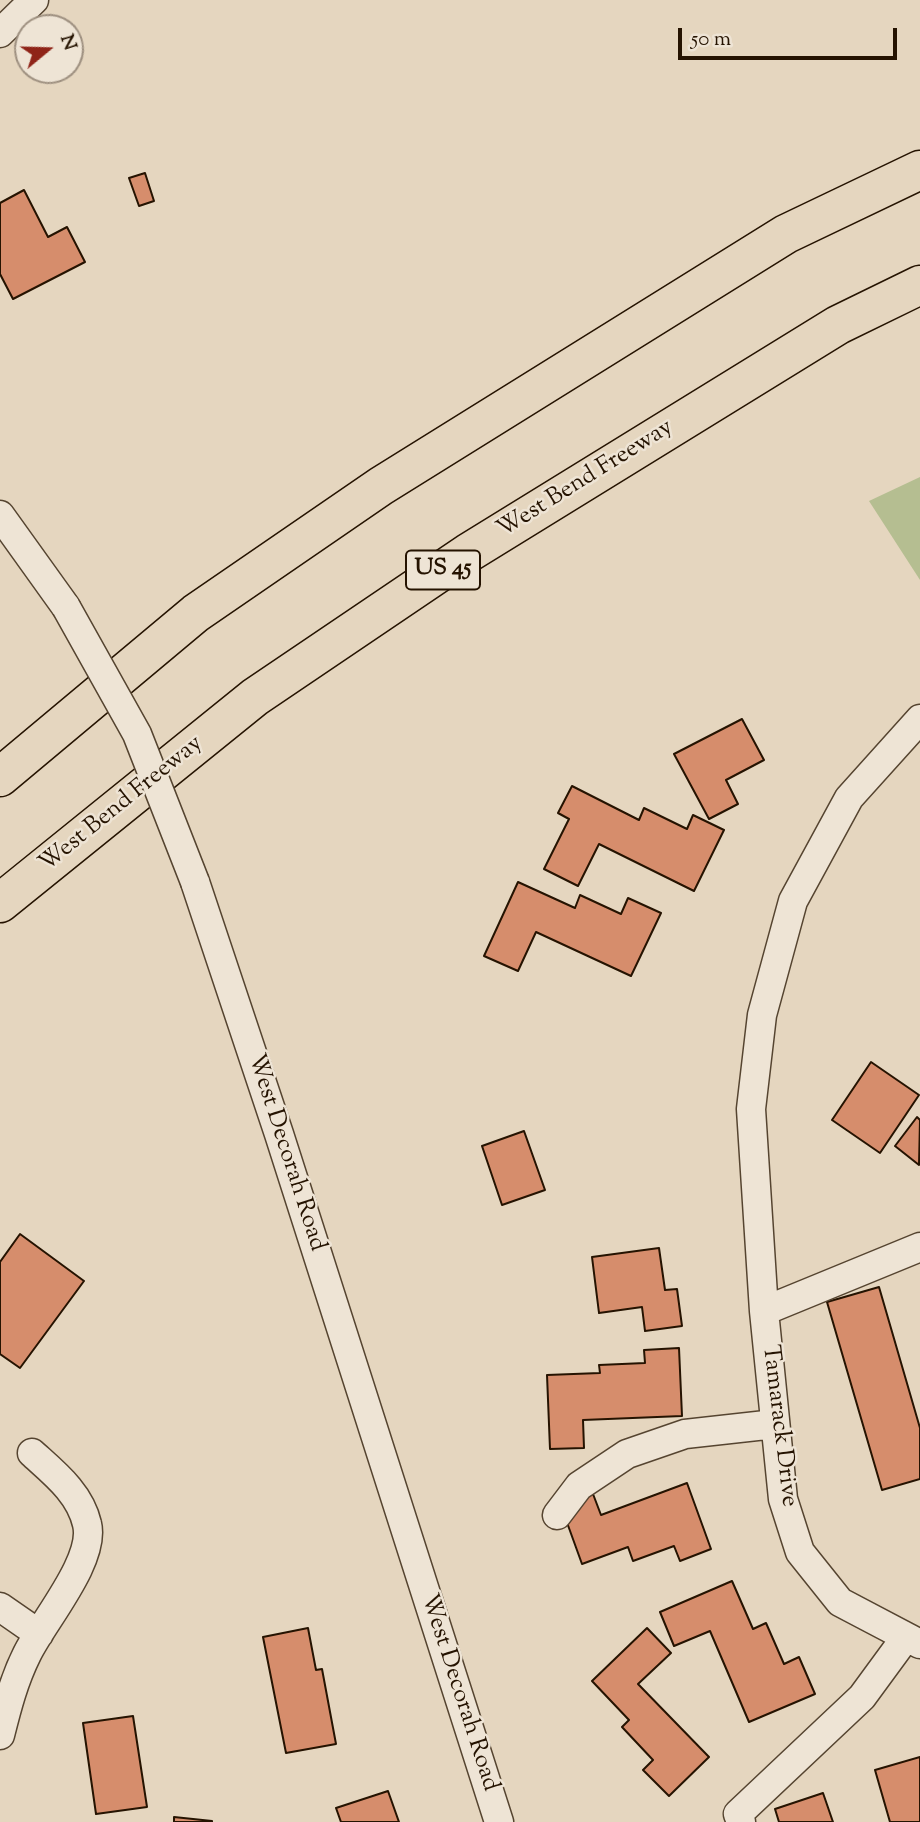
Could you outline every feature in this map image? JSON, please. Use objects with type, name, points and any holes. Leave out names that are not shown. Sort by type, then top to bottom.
[{"type":"highway","points":[[0,777],[196,613],[381,486],[786,234],[920,170]]},
{"type":"highway","name":"West Bend Freeway","points":[[0,903],[255,697],[468,553],[838,325],[920,285]]},
{"type":"street","points":[[0,33],[34,0]]},
{"type":"street","name":"West Decorah Road","points":[[0,515],[66,607],[137,734],[195,883],[279,1134],[499,1822]]},
{"type":"street","name":"Tamarack Drive","points":[[913,1640],[840,1602],[800,1552],[783,1499],[764,1311],[751,1109],[762,1015],[793,901],[849,798],[920,719]]},
{"type":"street","points":[[764,1311],[920,1247]]},
{"type":"street","points":[[557,1516],[579,1486],[627,1454],[685,1434],[775,1424]]},
{"type":"street","points":[[0,1735],[14,1683],[39,1634],[80,1565],[89,1543],[88,1525],[80,1505],[62,1480],[32,1453]]},
{"type":"street","points":[[0,1607],[39,1634]]},
{"type":"street","points":[[741,1822],[738,1814],[862,1697],[913,1640]]},
{"type":"green space","points":[[920,477],[920,580],[869,501]]},
{"type":"building","points":[[145,173],[154,201],[139,206],[129,178]]},
{"type":"building","points":[[24,190],[48,237],[67,227],[85,262],[13,299],[0,274],[0,203]]},
{"type":"building","points":[[742,719],[764,760],[726,780],[738,804],[709,819],[674,754]]},
{"type":"building","points":[[572,786],[639,820],[644,808],[687,829],[693,815],[724,830],[694,891],[599,844],[578,886],[544,869],[569,819],[558,813]]},
{"type":"building","points":[[518,882],[575,908],[580,895],[621,914],[628,898],[661,913],[631,976],[536,932],[518,971],[484,956]]},
{"type":"building","points":[[871,1062],[919,1095],[880,1153],[832,1120]]},
{"type":"building","points":[[917,1117],[920,1120],[919,1165],[895,1146]]},
{"type":"building","points":[[524,1131],[545,1190],[502,1205],[482,1146]]},
{"type":"building","points":[[20,1234],[84,1281],[20,1368],[0,1354],[0,1262]]},
{"type":"building","points":[[659,1248],[665,1290],[677,1289],[682,1326],[645,1331],[642,1307],[599,1313],[592,1257]]},
{"type":"building","points":[[879,1287],[920,1428],[920,1479],[882,1490],[827,1302]]},
{"type":"building","points":[[679,1348],[682,1416],[583,1420],[584,1448],[550,1449],[547,1375],[600,1373],[599,1365],[645,1363],[644,1350]]},
{"type":"building","points":[[687,1483],[711,1549],[680,1561],[674,1546],[633,1561],[628,1547],[582,1564],[561,1506],[593,1494],[601,1515]]},
{"type":"building","points":[[732,1581],[753,1629],[766,1623],[784,1664],[799,1657],[815,1694],[749,1722],[710,1631],[674,1646],[660,1612]]},
{"type":"building","points":[[308,1628],[316,1670],[322,1669],[336,1744],[286,1753],[263,1637]]},
{"type":"building","points":[[647,1628],[671,1653],[638,1684],[709,1757],[669,1796],[643,1770],[653,1760],[622,1727],[629,1720],[592,1681]]},
{"type":"building","points":[[133,1716],[147,1807],[96,1814],[83,1723]]},
{"type":"building","points":[[920,1757],[920,1822],[890,1822],[875,1770]]},
{"type":"building","points":[[388,1791],[399,1822],[341,1822],[336,1808]]},
{"type":"building","points":[[823,1793],[833,1822],[779,1822],[775,1809]]},
{"type":"building","points":[[174,1817],[212,1821],[212,1822],[174,1822]]}]
